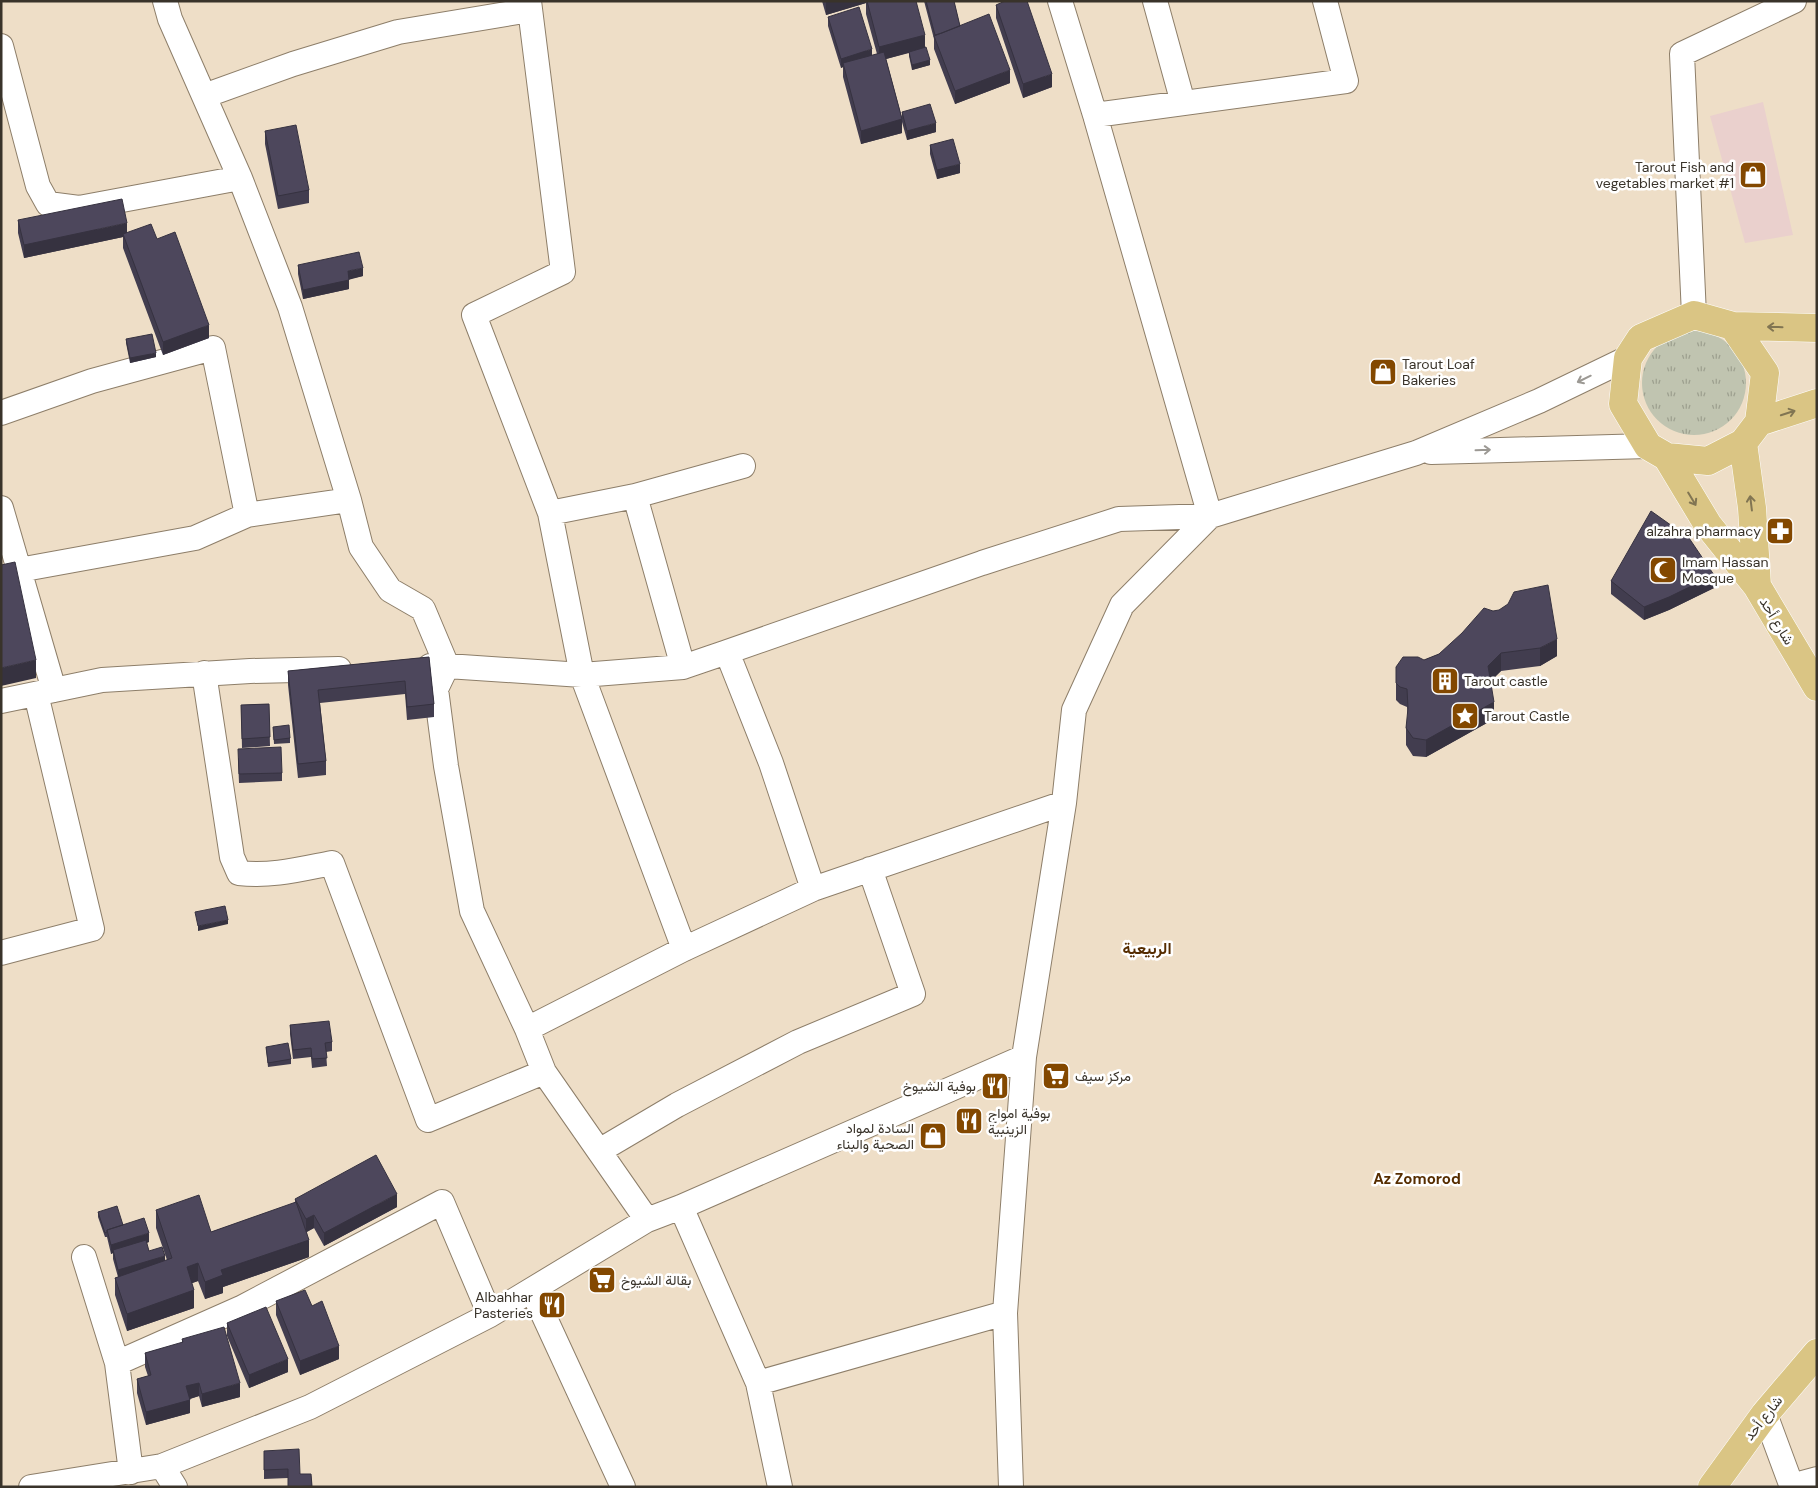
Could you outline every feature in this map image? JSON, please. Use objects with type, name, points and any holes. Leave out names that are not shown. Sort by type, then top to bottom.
[{"type":"main road","points":[[1694,315],[1733,326],[1817,328]]},
{"type":"main road","name":"شارع أحد","points":[[1694,315],[1641,338],[1628,358],[1622,404],[1658,451],[1708,526],[1757,586],[1817,688]]},
{"type":"main road","points":[[1733,326],[1765,373],[1751,432],[1752,508],[1757,586]]},
{"type":"main road","points":[[1658,451],[1708,461],[1751,432],[1817,403]]},
{"type":"main road","name":"شارع أحد","points":[[1712,1487],[1765,1414],[1817,1353]]},
{"type":"street","points":[[165,1],[170,18],[240,178],[290,307],[349,500],[361,547],[390,590],[423,609],[447,666],[436,689],[446,766],[472,911],[526,1028],[544,1072],[647,1220]]},
{"type":"street","points":[[1060,1],[1210,516]]},
{"type":"street","points":[[1155,1],[1183,103]]},
{"type":"street","points":[[1094,115],[1346,81],[1325,1]]},
{"type":"street","points":[[1694,315],[1682,54],[1794,1]]},
{"type":"street","points":[[204,96],[293,64],[398,32],[530,6],[563,272],[474,315],[550,513],[582,675],[684,949]]},
{"type":"street","points":[[1,46],[38,186],[48,204],[79,208],[240,178]]},
{"type":"street","points":[[1,412],[92,381],[213,348],[248,514]]},
{"type":"street","points":[[407,667],[447,666],[582,675],[683,667],[982,563],[1118,519],[1210,516],[1416,453],[1539,401],[1628,358]]},
{"type":"street","points":[[1416,453],[1658,451]]},
{"type":"street","points":[[550,513],[634,496],[742,466]]},
{"type":"street","points":[[634,496],[683,667]]},
{"type":"street","points":[[19,570],[194,538],[248,514],[349,500]]},
{"type":"street","points":[[1,508],[19,570],[92,930],[1,953]]},
{"type":"street","points":[[1011,1487],[1006,1314],[1024,1057],[1064,803],[1074,710],[1122,605],[1210,516]]},
{"type":"street","points":[[727,652],[771,763],[813,889]]},
{"type":"street","points":[[1,701],[102,680],[204,673],[358,668]]},
{"type":"street","points":[[204,673],[232,857],[238,872],[253,875],[280,874],[332,863],[428,1120],[544,1072]]},
{"type":"street","points":[[526,1028],[684,949],[813,889],[1064,803]]},
{"type":"street","points":[[599,1151],[677,1105],[798,1042],[913,994],[870,869]]},
{"type":"street","points":[[30,1487],[162,1466],[310,1407],[490,1315],[647,1220],[681,1207],[1024,1057]]},
{"type":"street","points":[[117,1363],[241,1308],[442,1202],[490,1315]]},
{"type":"street","points":[[681,1207],[758,1383],[780,1487]]},
{"type":"street","points":[[84,1257],[117,1363],[130,1472]]},
{"type":"street","points":[[532,1290],[623,1487]]},
{"type":"street","points":[[758,1383],[1006,1314]]},
{"type":"street","points":[[1765,1414],[1791,1486],[1817,1478]]},
{"type":"street","points":[[162,1466],[175,1487]]},
{"type":"shaded area","name":"Tarout Fish and vegetables market #1","points":[[1763,102],[1793,235],[1745,243],[1710,116]]},
{"type":"green space","points":[[1694,331],[1714,335],[1723,339],[1731,346],[1738,354],[1742,363],[1746,383],[1742,403],[1738,412],[1731,420],[1723,427],[1714,431],[1694,435],[1674,431],[1665,427],[1657,420],[1650,412],[1646,403],[1642,383],[1646,363],[1650,354],[1657,346],[1665,339],[1674,335]]},
{"type":"building","points":[[867,1],[916,1],[925,35],[879,47]]},
{"type":"building","points":[[926,1],[954,1],[960,26],[935,35]]},
{"type":"building","points":[[1005,1],[1027,1],[1052,74],[1023,84],[996,5]]},
{"type":"building","points":[[859,7],[872,49],[841,59],[828,17]]},
{"type":"building","points":[[989,14],[1010,70],[955,91],[934,36]]},
{"type":"building","points":[[926,47],[930,60],[912,65],[909,52]]},
{"type":"building","points":[[884,52],[902,119],[861,131],[843,63]]},
{"type":"building","points":[[930,104],[936,123],[907,131],[902,112]]},
{"type":"building","points":[[296,125],[309,190],[278,196],[265,131]]},
{"type":"building","points":[[953,139],[960,164],[937,170],[930,145]]},
{"type":"building","points":[[122,199],[127,223],[24,245],[18,220]]},
{"type":"building","points":[[151,224],[157,239],[175,232],[209,325],[163,342],[123,234]]},
{"type":"building","points":[[359,252],[363,268],[348,271],[349,280],[303,290],[298,265]]},
{"type":"building","points":[[152,334],[156,353],[130,358],[126,339]]},
{"type":"building","name":"Imam Hassan Mosque","points":[[1651,511],[1689,538],[1714,575],[1644,607],[1611,581]]},
{"type":"building","points":[[15,562],[36,660],[1,668],[1,565]]},
{"type":"building","name":"Tarout castle","points":[[1548,585],[1557,639],[1540,648],[1501,653],[1488,666],[1494,702],[1426,740],[1413,738],[1406,728],[1407,689],[1400,687],[1396,683],[1396,667],[1403,657],[1418,657],[1424,660],[1439,654],[1462,633],[1484,608],[1493,611],[1499,610],[1508,604],[1514,592]]},
{"type":"building","points":[[429,657],[434,704],[407,707],[405,681],[318,690],[326,761],[298,764],[288,671]]},
{"type":"building","points":[[269,704],[270,737],[242,739],[241,705]]},
{"type":"building","points":[[289,725],[290,738],[274,740],[273,727]]},
{"type":"building","points":[[281,747],[282,773],[239,774],[238,749]]},
{"type":"building","points":[[225,906],[228,920],[198,926],[195,912]]},
{"type":"building","points":[[329,1021],[332,1042],[325,1043],[327,1058],[312,1059],[311,1048],[293,1050],[290,1025]]},
{"type":"building","points":[[288,1043],[291,1059],[268,1063],[266,1047]]},
{"type":"building","points":[[376,1155],[397,1194],[324,1233],[314,1215],[306,1219],[295,1199]]},
{"type":"building","points":[[199,1195],[211,1232],[296,1202],[309,1240],[221,1270],[223,1275],[205,1282],[198,1263],[187,1267],[194,1290],[127,1314],[115,1278],[172,1258],[156,1210]]},
{"type":"building","points":[[117,1206],[123,1225],[107,1230],[105,1233],[98,1212]]},
{"type":"building","points":[[144,1218],[149,1233],[111,1245],[107,1230]]},
{"type":"building","points":[[146,1240],[149,1251],[162,1247],[165,1256],[118,1270],[113,1250]]},
{"type":"building","points":[[305,1290],[312,1306],[322,1301],[339,1346],[300,1361],[276,1301]]},
{"type":"building","points":[[266,1307],[288,1359],[249,1375],[227,1323]]},
{"type":"building","points":[[224,1327],[240,1383],[202,1394],[199,1383],[186,1386],[190,1400],[146,1412],[137,1379],[151,1375],[145,1353],[183,1342],[182,1339]]},
{"type":"building","points":[[299,1449],[300,1474],[311,1474],[312,1486],[288,1487],[288,1469],[264,1470],[264,1451]]},
{"type":"place","name":"Tarout Fish and vegetables market #1","points":[[1753,175]]},
{"type":"place","name":"Tarout Loaf Bakeries","points":[[1383,372]]},
{"type":"place","name":"alzahra pharmacy","points":[[1780,531]]},
{"type":"place","name":"Imam Hassan Mosque","points":[[1663,570]]},
{"type":"place","name":"Tarout castle","points":[[1445,681]]},
{"type":"place","name":"Tarout Castle","points":[[1465,716]]},
{"type":"place","name":"مركز سيف","points":[[1056,1076]]},
{"type":"place","name":"بوفية الشيوخ","points":[[995,1086]]},
{"type":"place","name":"بوفية امواج الزينبية","points":[[969,1121]]},
{"type":"place","name":"السادة لمواد الصحية والبناء","points":[[933,1136]]},
{"type":"place","name":"بقالة الشيوخ","points":[[602,1280]]},
{"type":"place","name":"Albahhar Pasteries","points":[[552,1305]]},
{"type":"district","name":"الربيعية","points":[[1147,948]]},
{"type":"district","name":"Az Zomorod","points":[[1417,1179]]}]
